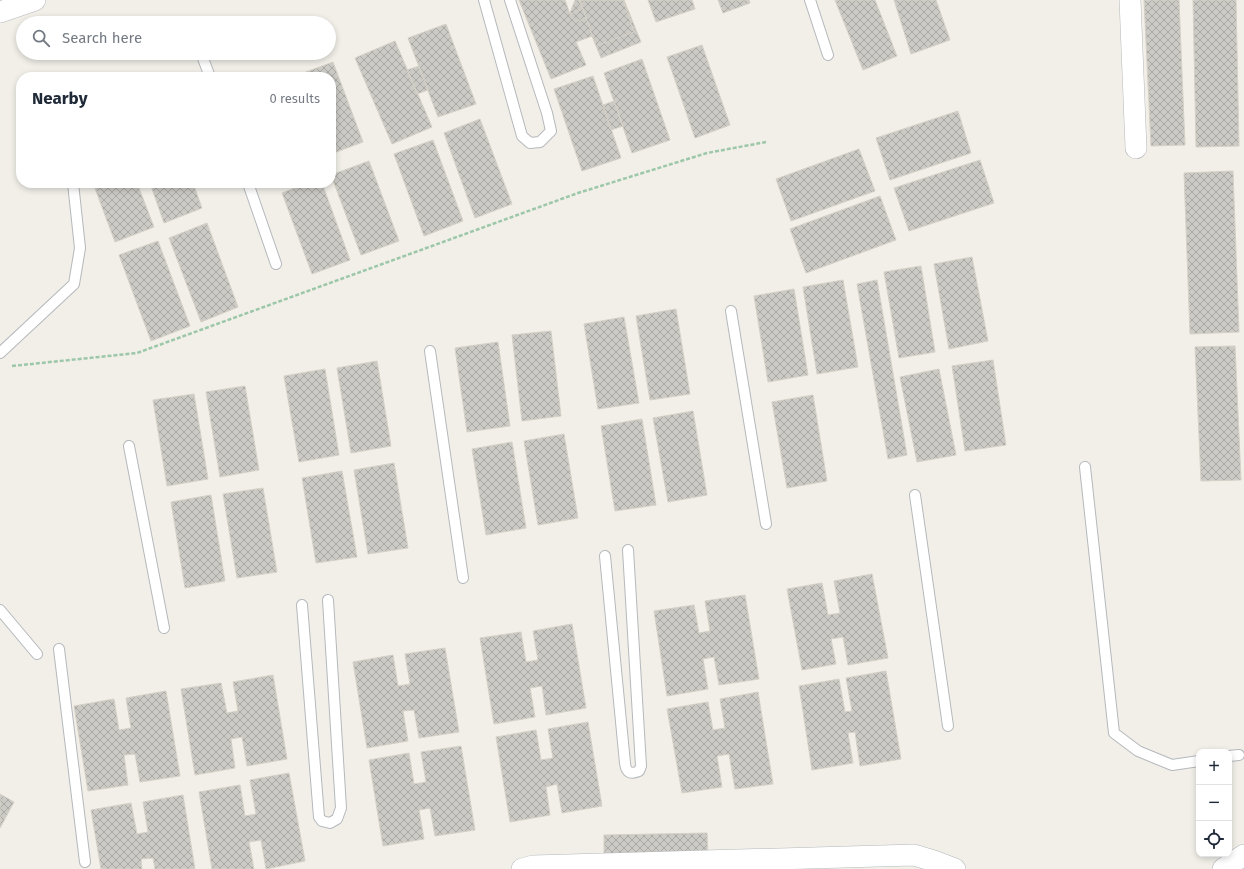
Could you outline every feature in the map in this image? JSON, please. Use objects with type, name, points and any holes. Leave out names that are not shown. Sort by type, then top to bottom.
[{"type":"street","points":[[0,12],[35,0]]},
{"type":"street","points":[[1130,0],[1136,148]]},
{"type":"street","points":[[522,869],[533,866],[914,855],[955,869]]},
{"type":"street","points":[[1223,869],[1244,855]]},
{"type":"lane","points":[[484,0],[522,136],[530,142],[540,142],[551,131],[547,113],[510,0]]},
{"type":"lane","points":[[810,0],[828,56]]},
{"type":"lane","points":[[204,60],[208,72]]},
{"type":"lane","points":[[0,353],[74,284],[80,248],[74,188]]},
{"type":"lane","points":[[250,188],[276,264]]},
{"type":"lane","points":[[731,311],[766,524]]},
{"type":"lane","points":[[430,351],[463,578]]},
{"type":"lane","points":[[130,446],[164,628]]},
{"type":"lane","points":[[1084,467],[1114,733],[1138,751],[1172,766],[1196,762]]},
{"type":"lane","points":[[915,495],[948,726]]},
{"type":"lane","points":[[605,556],[625,763],[626,770],[634,774],[639,771],[642,766],[628,550]]},
{"type":"lane","points":[[302,605],[319,817],[322,821],[330,823],[337,819],[341,808],[328,600]]},
{"type":"lane","points":[[0,610],[37,654]]},
{"type":"lane","points":[[59,649],[85,862]]},
{"type":"path","points":[[8,366],[137,353],[578,193],[707,153],[766,142]]},
{"type":"building","points":[[519,0],[565,0],[570,14],[582,9],[579,0],[624,0],[641,42],[601,58],[592,36],[576,42],[586,65],[551,79]]},
{"type":"building","points":[[575,0],[580,0],[586,18],[575,22],[570,13]]},
{"type":"building","points":[[580,0],[623,0],[634,32],[596,46]]},
{"type":"building","points":[[648,0],[692,0],[695,9],[656,22]]},
{"type":"building","points":[[718,0],[749,0],[750,3],[723,13]]},
{"type":"building","points":[[835,0],[875,0],[897,56],[863,70]]},
{"type":"building","points":[[894,0],[936,0],[950,40],[911,54]]},
{"type":"building","points":[[1144,0],[1179,0],[1185,145],[1151,146]]},
{"type":"building","points":[[1193,0],[1236,0],[1239,146],[1196,147]]},
{"type":"building","points":[[446,24],[476,104],[438,117],[408,38]]},
{"type":"building","points":[[395,41],[432,127],[392,144],[355,58]]},
{"type":"building","points":[[702,45],[730,125],[695,138],[667,57]]},
{"type":"building","points":[[642,59],[670,140],[632,153],[604,73]]},
{"type":"building","points":[[333,62],[363,142],[336,152],[336,72],[306,72]]},
{"type":"building","points":[[419,66],[428,90],[417,94],[407,70]]},
{"type":"building","points":[[593,76],[621,158],[582,171],[554,89]]},
{"type":"building","points":[[614,101],[623,126],[611,130],[603,105]]},
{"type":"building","points":[[958,111],[971,153],[890,180],[876,138]]},
{"type":"building","points":[[480,119],[512,204],[475,218],[444,133]]},
{"type":"building","points":[[433,140],[463,221],[424,236],[394,154]]},
{"type":"building","points":[[859,149],[875,191],[791,221],[776,179]]},
{"type":"building","points":[[980,160],[994,203],[909,231],[894,188]]},
{"type":"building","points":[[369,161],[399,241],[361,255],[336,188],[336,173]]},
{"type":"building","points":[[1233,171],[1239,332],[1190,334],[1184,173]]},
{"type":"building","points":[[95,188],[139,188],[154,227],[115,242]]},
{"type":"building","points":[[152,188],[195,188],[202,208],[164,223]]},
{"type":"building","points":[[295,188],[324,188],[350,260],[312,274],[282,193]]},
{"type":"building","points":[[880,196],[896,240],[806,273],[790,229]]},
{"type":"building","points":[[207,223],[238,307],[201,322],[169,238]]},
{"type":"building","points":[[158,241],[190,326],[151,341],[119,255]]},
{"type":"building","points":[[972,257],[988,341],[949,349],[934,264]]},
{"type":"building","points":[[921,266],[935,352],[899,358],[884,272]]},
{"type":"building","points":[[843,280],[858,367],[817,374],[803,287]]},
{"type":"building","points":[[877,280],[907,455],[888,459],[857,284]]},
{"type":"building","points":[[794,289],[808,375],[768,382],[754,296]]},
{"type":"building","points":[[676,309],[690,394],[650,400],[636,316]]},
{"type":"building","points":[[624,317],[639,403],[598,409],[584,324]]},
{"type":"building","points":[[551,331],[561,416],[522,421],[512,335]]},
{"type":"building","points":[[498,342],[510,426],[467,432],[455,348]]},
{"type":"building","points":[[1235,346],[1241,480],[1201,481],[1195,347]]},
{"type":"building","points":[[993,360],[1006,445],[965,451],[952,366]]},
{"type":"building","points":[[377,361],[391,446],[351,453],[337,368]]},
{"type":"building","points":[[325,369],[339,455],[299,462],[284,376]]},
{"type":"building","points":[[939,369],[956,455],[917,462],[900,377]]},
{"type":"building","points":[[245,386],[259,470],[220,477],[206,392]]},
{"type":"building","points":[[194,394],[208,479],[167,486],[153,400]]},
{"type":"building","points":[[813,395],[827,481],[787,488],[772,402]]},
{"type":"building","points":[[693,411],[707,495],[668,502],[653,418]]},
{"type":"building","points":[[642,419],[656,505],[615,511],[601,426]]},
{"type":"building","points":[[564,434],[578,518],[538,525],[524,441]]},
{"type":"building","points":[[512,442],[526,528],[486,535],[472,449]]},
{"type":"building","points":[[394,463],[408,548],[368,554],[354,470]]},
{"type":"building","points":[[342,471],[357,557],[316,563],[302,478]]},
{"type":"building","points":[[263,488],[277,572],[237,578],[223,494]]},
{"type":"building","points":[[211,495],[225,581],[185,588],[171,502]]},
{"type":"building","points":[[872,574],[888,658],[848,665],[843,637],[831,639],[836,664],[802,670],[787,589],[822,583],[828,615],[840,613],[834,581]]},
{"type":"building","points":[[745,595],[759,679],[719,685],[714,657],[703,659],[708,689],[667,696],[654,611],[694,605],[699,633],[710,631],[705,601]]},
{"type":"building","points":[[572,624],[586,708],[546,715],[542,686],[530,688],[535,717],[494,724],[480,638],[521,632],[526,662],[538,660],[533,631]]},
{"type":"building","points":[[445,648],[459,732],[419,738],[414,710],[403,711],[408,741],[367,748],[353,662],[393,655],[398,686],[410,684],[405,654]]},
{"type":"building","points":[[886,671],[901,759],[860,766],[855,732],[848,733],[853,763],[812,770],[799,686],[839,679],[845,712],[852,711],[846,678]]},
{"type":"building","points":[[273,675],[287,759],[247,766],[242,737],[231,739],[235,768],[195,775],[181,689],[221,683],[227,713],[238,711],[233,682]]},
{"type":"building","points":[[166,691],[180,776],[140,782],[135,754],[124,755],[128,785],[88,791],[74,706],[114,699],[119,730],[131,728],[126,698]]},
{"type":"building","points":[[758,692],[773,784],[735,789],[729,754],[717,756],[722,787],[682,793],[667,709],[708,702],[713,730],[725,728],[720,699]]},
{"type":"building","points":[[588,722],[602,806],[562,813],[557,784],[546,787],[550,815],[510,822],[496,737],[536,730],[541,760],[553,758],[548,729]]},
{"type":"building","points":[[461,746],[475,830],[435,836],[430,808],[419,810],[424,839],[383,846],[369,760],[409,753],[414,784],[426,782],[421,752]]},
{"type":"building","points":[[289,773],[305,861],[266,869],[261,840],[249,842],[254,869],[212,869],[199,792],[240,785],[245,816],[256,814],[250,780]]},
{"type":"building","points":[[0,794],[14,802],[0,828]]},
{"type":"building","points":[[183,795],[195,869],[155,869],[153,858],[141,859],[142,869],[101,869],[91,810],[131,803],[137,834],[148,832],[143,802]]},
{"type":"building","points":[[707,833],[708,854],[604,856],[604,835]]}]
